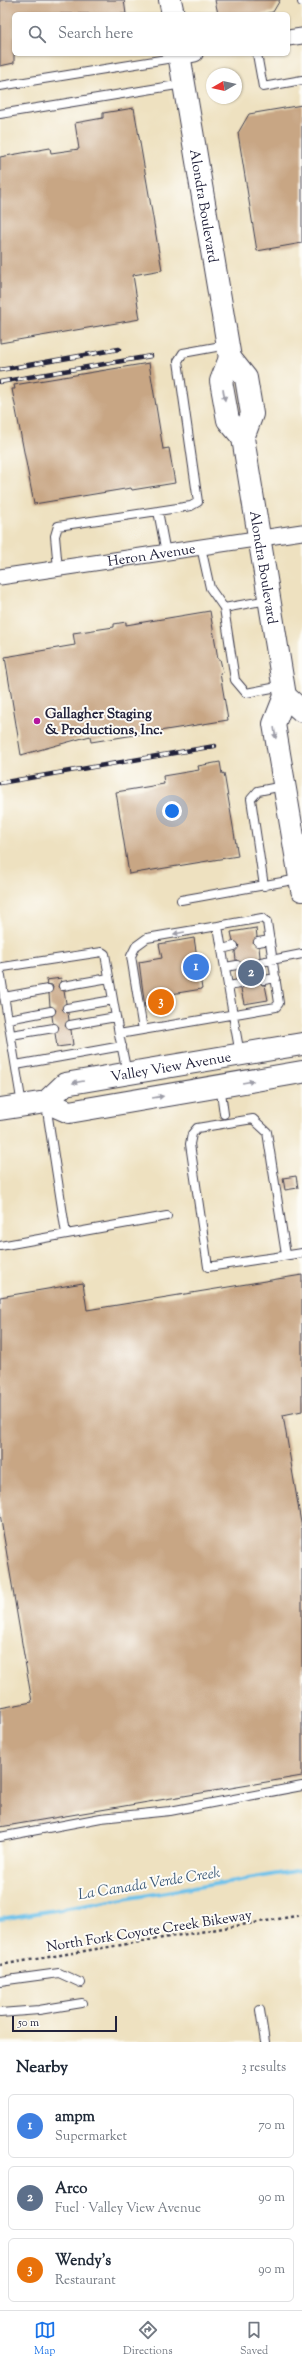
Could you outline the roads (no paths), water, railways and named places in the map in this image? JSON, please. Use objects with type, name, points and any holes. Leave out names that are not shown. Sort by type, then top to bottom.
[{"type":"main road","points":[[170,0],[173,12]]},
{"type":"main road","name":"Alondra Boulevard","points":[[185,56],[184,84],[229,352],[246,378],[252,414],[243,438],[284,691]]},
{"type":"main road","points":[[284,691],[302,711]]},
{"type":"main road","points":[[284,691],[274,724],[301,884]]},
{"type":"main road","name":"Valley View Avenue","points":[[302,1044],[64,1084],[46,1102],[69,1112],[302,1072]]},
{"type":"main road","points":[[0,1109],[46,1102]]},
{"type":"street","points":[[290,38],[302,36]]},
{"type":"street","name":"Heron Avenue","points":[[0,577],[302,532]]},
{"type":"lane","points":[[0,86],[179,56]]},
{"type":"lane","points":[[257,56],[262,87],[302,80]]},
{"type":"lane","points":[[0,114],[184,84]]},
{"type":"lane","points":[[58,569],[55,536],[58,526],[191,506],[198,502],[178,361],[183,353],[229,352]]},
{"type":"lane","points":[[158,511],[166,553]]},
{"type":"lane","points":[[201,547],[210,588],[224,608],[235,680],[246,693],[284,691]]},
{"type":"lane","points":[[224,608],[270,599]]},
{"type":"lane","points":[[264,886],[251,799],[258,791],[284,786]]},
{"type":"lane","points":[[181,900],[264,886],[301,884]]},
{"type":"lane","points":[[119,1034],[233,1016],[276,1007],[280,1003],[267,922],[262,918],[147,938],[136,946],[131,956],[143,1030]]},
{"type":"lane","points":[[218,926],[240,1054]]},
{"type":"lane","points":[[258,942],[270,940]]},
{"type":"lane","points":[[222,949],[234,946]]},
{"type":"lane","points":[[22,1106],[0,971],[3,967],[102,952],[105,954],[127,1074]]},
{"type":"lane","points":[[261,962],[302,954]]},
{"type":"lane","points":[[225,967],[237,966]]},
{"type":"lane","points":[[63,986],[109,978]]},
{"type":"lane","points":[[264,980],[276,978]]},
{"type":"lane","points":[[228,986],[240,984]]},
{"type":"lane","points":[[4,997],[48,989]]},
{"type":"lane","points":[[67,1008],[113,1000]]},
{"type":"lane","points":[[8,1019],[51,1011]]},
{"type":"lane","points":[[70,1025],[116,1017]]},
{"type":"lane","points":[[11,1035],[54,1028]]},
{"type":"lane","points":[[16,1065],[122,1046]]},
{"type":"lane","points":[[220,1092],[224,1114]]},
{"type":"lane","points":[[46,1102],[66,1234]]},
{"type":"lane","points":[[286,1255],[267,1132],[253,1118],[197,1128],[192,1134],[190,1144],[208,1267],[302,1253]]},
{"type":"lane","points":[[0,1246],[167,1216]]},
{"type":"lane","points":[[0,1837],[101,1818],[170,1811],[302,1786]]},
{"type":"lane","points":[[0,1981],[59,1972],[81,1983]]},
{"type":"lane","points":[[0,2013],[39,2010],[82,2003]]},
{"type":"lane","points":[[260,2010],[265,2042]]},
{"type":"waterway","name":"La Canada Verde Creek","points":[[0,1919],[302,1870]]},
{"type":"railway","points":[[0,370],[119,349]]},
{"type":"railway","points":[[0,382],[151,356]]},
{"type":"railway","points":[[0,783],[215,746]]},
{"type":"place","name":"Gallagher Staging & Productions, Inc.","points":[[37,721]]},
{"type":"place","name":"ampm","points":[[196,967]]},
{"type":"place","name":"Arco","points":[[251,973]]},
{"type":"place","name":"Wendy's","points":[[161,1002]]}]
